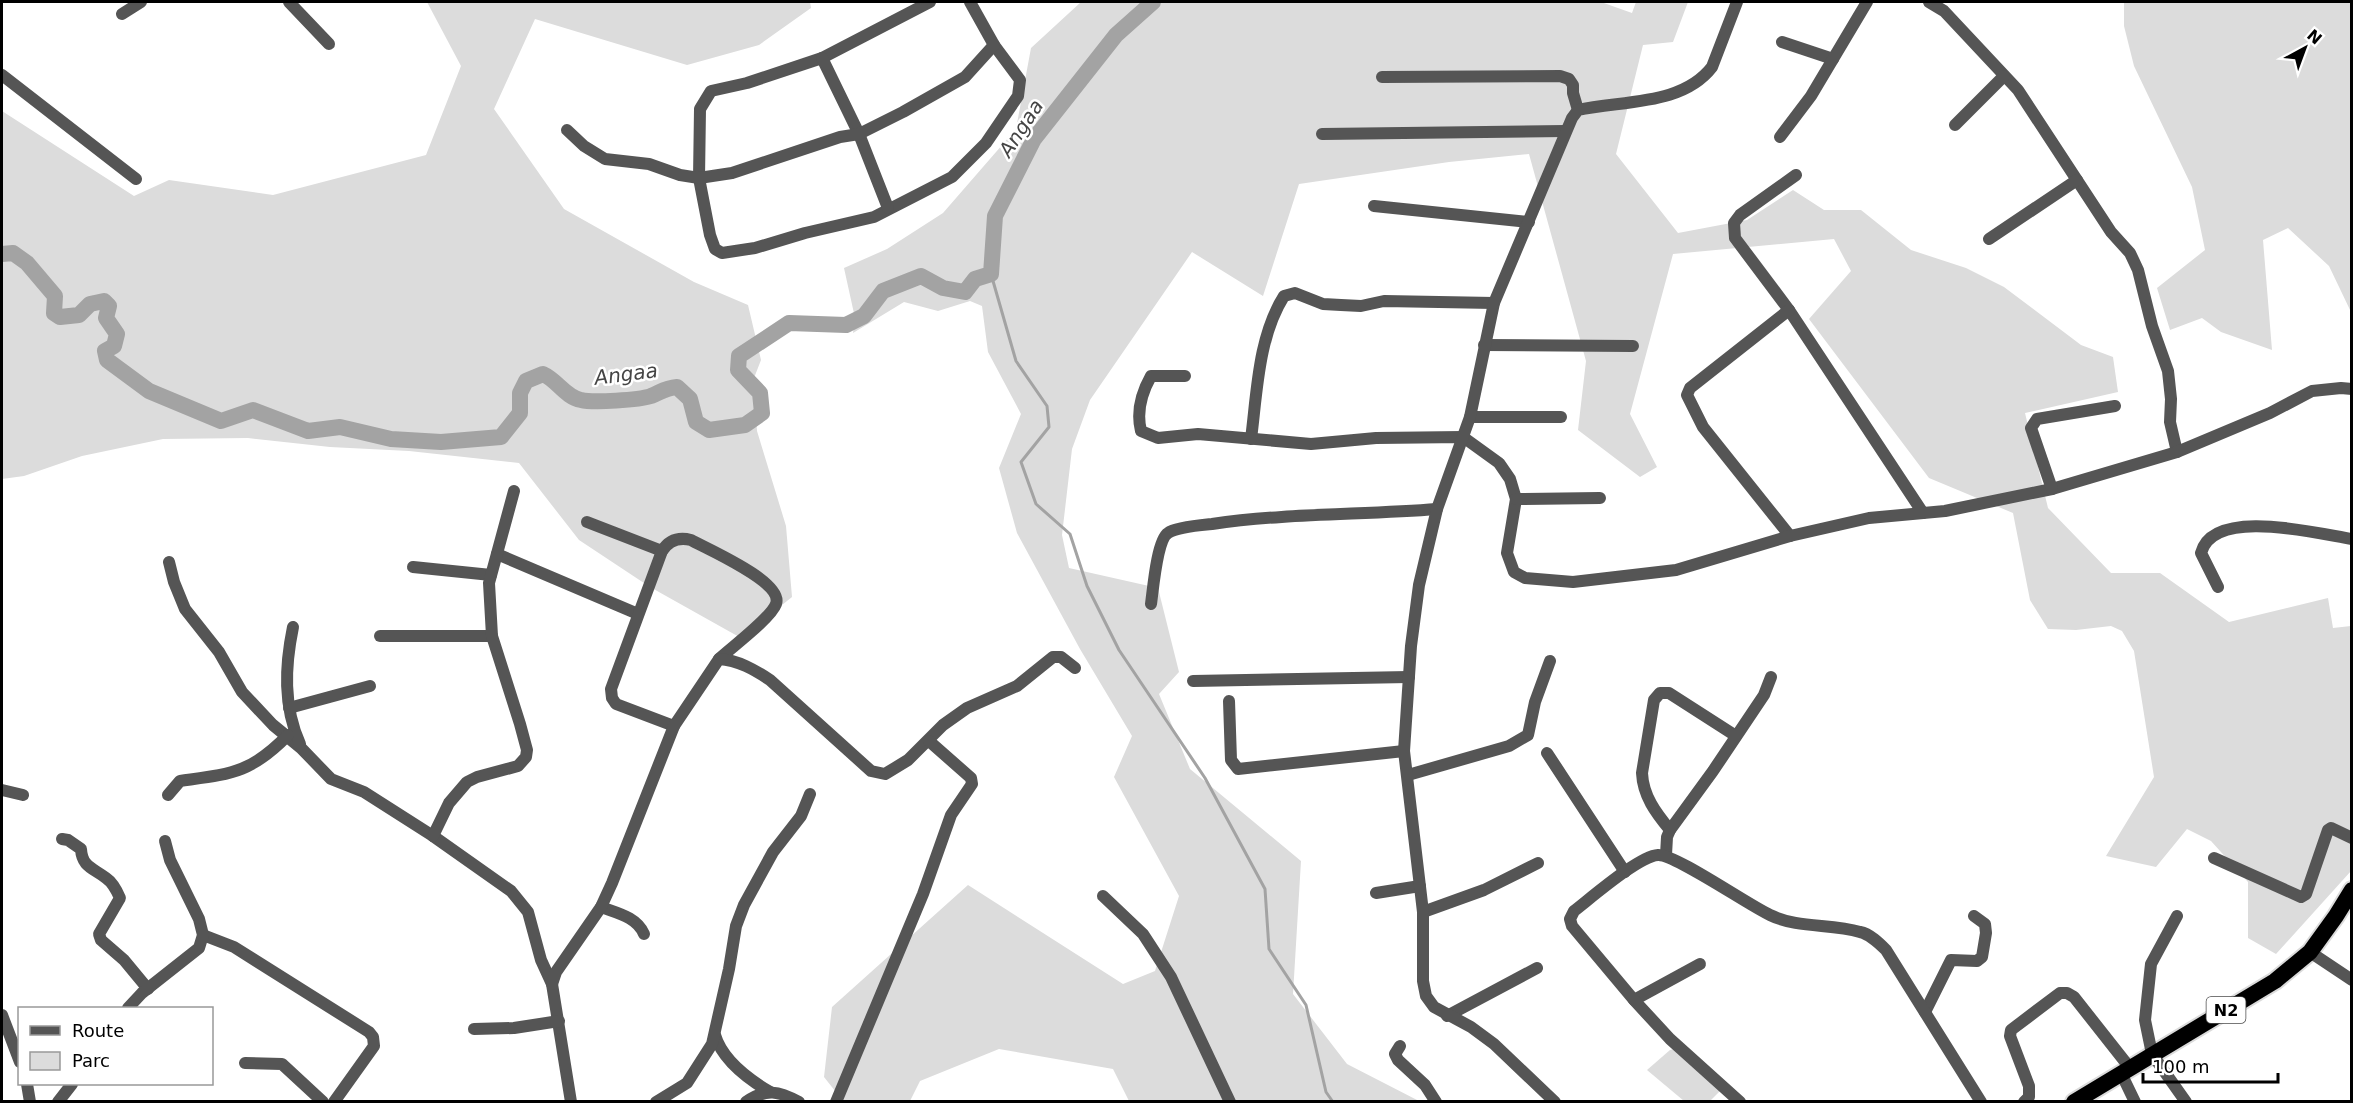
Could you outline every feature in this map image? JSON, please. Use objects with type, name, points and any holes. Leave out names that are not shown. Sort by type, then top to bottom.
[{"type":"highway","name":"N2","points":[[2074,1101],[2275,981],[2310,952],[2352,890]]},
{"type":"street","points":[[122,14],[141,2]]},
{"type":"street","points":[[289,2],[328,44]]},
{"type":"street","points":[[930,2],[822,58],[786,71],[711,91],[700,109],[699,178],[715,249],[722,253],[755,248],[805,233],[874,217],[952,177],[986,143],[1018,96],[1020,80],[994,45],[970,2]]},
{"type":"street","points":[[1578,110],[1672,94],[1707,74],[1712,67],[1737,2]]},
{"type":"street","points":[[1780,137],[1811,96],[1867,2]]},
{"type":"street","points":[[1929,2],[1944,11],[2018,90],[2111,232],[2130,253],[2138,270],[2152,326],[2163,351],[2168,371],[2171,399],[2170,422],[2177,452]]},
{"type":"street","points":[[1782,42],[1833,59]]},
{"type":"street","points":[[567,130],[584,146],[604,159],[649,164],[680,175],[699,178],[732,173],[840,137],[859,134],[965,77],[994,45]]},
{"type":"street","points":[[822,58],[859,134],[888,208]]},
{"type":"street","points":[[2,75],[136,179]]},
{"type":"street","points":[[1382,76],[1560,76],[1569,79],[1574,85],[1573,93],[1578,110],[1565,131],[1494,303],[1470,417],[1437,509],[1419,585],[1404,750],[1423,912],[1423,981],[1426,996],[1434,1007],[1470,1027],[1494,1044],[1555,1101]]},
{"type":"street","points":[[1955,125],[2004,76]]},
{"type":"street","points":[[1322,134],[1565,131]]},
{"type":"street","points":[[1796,176],[1740,215],[1734,223],[1735,238],[1790,310],[1923,513]]},
{"type":"street","points":[[1989,239],[2077,180]]},
{"type":"street","points":[[1374,206],[1529,222]]},
{"type":"street","points":[[1251,439],[1266,345],[1277,308],[1284,296],[1295,293],[1323,304],[1360,306],[1384,301],[1494,303]]},
{"type":"street","points":[[1790,310],[1690,388],[1687,395],[1703,427],[1790,537]]},
{"type":"street","points":[[1484,345],[1633,346]]},
{"type":"street","points":[[1185,376],[1151,376],[1142,392],[1139,422],[1141,431],[1158,438],[1198,434],[1311,444],[1376,438],[1463,437],[1499,463],[1510,479],[1515,499],[1507,553],[1514,572],[1525,578],[1572,582],[1676,570],[1790,537],[1869,518],[1945,511],[2052,489],[2177,452],[2270,413],[2312,391],[2352,389]]},
{"type":"street","points":[[2052,489],[2031,428],[2033,423],[2037,419],[2115,406]]},
{"type":"street","points":[[1470,417],[1562,417]]},
{"type":"street","points":[[433,836],[449,803],[467,782],[518,766],[526,757],[520,724],[492,636],[489,583],[514,491]]},
{"type":"street","points":[[1515,499],[1600,498]]},
{"type":"street","points":[[1151,604],[1161,541],[1168,533],[1195,526],[1258,517],[1373,514],[1437,509]]},
{"type":"street","points":[[586,522],[662,551]]},
{"type":"street","points":[[2218,587],[2201,553],[2203,545],[2218,533],[2262,526],[2294,528],[2352,539]]},
{"type":"street","points":[[552,984],[567,953],[601,907],[624,856],[674,726],[719,659],[776,605],[777,597],[771,587],[757,576],[691,540],[682,538],[675,540],[662,551],[612,683],[612,698],[616,705],[674,726]]},
{"type":"street","points":[[497,554],[638,614]]},
{"type":"street","points":[[168,562],[185,609],[219,652],[242,692],[273,725],[302,748],[331,779],[364,792],[433,836],[511,891],[528,912],[541,960],[552,984],[571,1101]]},
{"type":"street","points":[[413,567],[491,574]]},
{"type":"street","points":[[293,627],[287,657],[286,681],[293,729],[302,748]]},
{"type":"street","points":[[380,636],[492,636]]},
{"type":"street","points":[[719,659],[727,659],[753,669],[771,680],[871,771],[885,774],[908,760],[943,725],[967,708],[1017,686],[1053,657],[1061,657],[1075,668]]},
{"type":"street","points":[[1408,775],[1509,746],[1528,735],[1535,702],[1550,661]]},
{"type":"street","points":[[1193,681],[1409,677]]},
{"type":"street","points":[[1666,855],[1667,837],[1670,830],[1764,695],[1772,677]]},
{"type":"street","points":[[290,708],[370,686]]},
{"type":"street","points":[[1670,830],[1656,814],[1642,784],[1654,700],[1660,693],[1669,693],[1736,736]]},
{"type":"street","points":[[1229,701],[1231,760],[1238,769],[1404,750]]},
{"type":"street","points":[[168,795],[180,781],[226,775],[249,767],[288,735]]},
{"type":"street","points":[[836,1101],[923,894],[951,815],[972,783],[970,778],[929,741]]},
{"type":"street","points":[[1547,753],[1625,872]]},
{"type":"street","points":[[2,790],[23,795]]},
{"type":"street","points":[[656,1101],[687,1083],[712,1044],[736,926],[744,905],[772,852],[801,816],[810,794]]},
{"type":"street","points":[[2214,858],[2301,897],[2306,894],[2328,830],[2331,828],[2352,838]]},
{"type":"street","points":[[62,839],[81,849],[83,862],[95,873],[106,877],[118,892],[120,898],[117,907],[99,934],[101,940],[124,960],[148,989]]},
{"type":"street","points":[[129,1007],[199,948],[203,935],[199,919],[170,860],[165,841]]},
{"type":"street","points":[[1740,1101],[1670,1039],[1581,939],[1570,919],[1574,911],[1625,872],[1655,855],[1666,855],[1773,916],[1789,922],[1862,932],[1876,940],[1886,950],[1981,1101]]},
{"type":"street","points":[[1423,912],[1484,890],[1538,862]]},
{"type":"street","points":[[1376,893],[1420,886]]},
{"type":"street","points":[[1103,896],[1143,934],[1171,977],[1230,1101]]},
{"type":"street","points":[[601,907],[631,919],[641,927],[644,934]]},
{"type":"street","points":[[1925,1012],[1951,960],[1977,962],[1982,957],[1985,924],[1974,916]]},
{"type":"street","points":[[2177,916],[2151,964],[2145,1020],[2152,1054],[2186,1101]]},
{"type":"street","points":[[203,935],[234,947],[369,1032],[373,1037],[374,1046],[334,1101]]},
{"type":"street","points":[[2310,952],[2352,980]]},
{"type":"street","points":[[1634,1000],[1700,964]]},
{"type":"street","points":[[1447,1016],[1537,968]]},
{"type":"street","points":[[2024,1101],[2029,1097],[2029,1086],[2010,1036],[2012,1029],[2060,993],[2067,993],[2074,997],[2125,1071],[2135,1101]]},
{"type":"street","points":[[2,1015],[18,1057]]},
{"type":"street","points":[[474,1029],[523,1027],[559,1021]]},
{"type":"street","points":[[715,1035],[719,1048],[732,1062],[747,1077],[770,1092]]},
{"type":"street","points":[[1401,1046],[1395,1054],[1398,1060],[1425,1085],[1436,1101]]},
{"type":"street","points":[[245,1063],[282,1064],[322,1101]]},
{"type":"street","points":[[27,1085],[30,1101]]},
{"type":"street","points":[[58,1101],[70,1085]]},
{"type":"street","points":[[747,1101],[758,1093],[770,1092],[788,1095],[799,1101]]},
{"type":"green space","points":[[427,2],[810,2],[811,8],[759,45],[687,65],[535,19],[494,109],[564,209],[694,282],[748,305],[761,360],[754,378],[757,431],[786,526],[792,597],[741,638],[650,587],[579,540],[519,463],[409,451],[330,447],[248,438],[163,439],[82,456],[24,476],[2,479],[2,111],[134,196],[169,180],[273,195],[426,155],[461,66]]},
{"type":"green space","points":[[1081,2],[1601,2],[1632,13],[1636,2],[1688,2],[1673,42],[1643,45],[1616,154],[1678,233],[1747,220],[1793,190],[1824,210],[1861,210],[1911,250],[1966,268],[2004,287],[2081,345],[2113,357],[2118,392],[2025,413],[2048,508],[2111,573],[2160,573],[2229,622],[2328,598],[2333,628],[2351,626],[2351,871],[2276,954],[2248,938],[2248,882],[2211,841],[2187,829],[2156,867],[2106,856],[2154,777],[2134,651],[2122,631],[2111,626],[2076,630],[2048,629],[2030,600],[2013,513],[1929,478],[1809,319],[1851,271],[1834,239],[1673,254],[1630,414],[1657,467],[1640,477],[1578,430],[1586,361],[1529,154],[1449,162],[1299,184],[1263,296],[1192,252],[1090,400],[1072,449],[1062,535],[1069,568],[1158,588],[1179,672],[1159,694],[1190,769],[1301,861],[1293,994],[1347,1064],[1419,1101],[1129,1101],[1113,1069],[999,1049],[920,1081],[910,1101],[843,1101],[824,1077],[832,1007],[968,885],[1123,984],[1155,971],[1179,896],[1114,777],[1132,736],[1080,649],[1017,533],[999,468],[1021,414],[988,352],[982,306],[970,301],[938,311],[904,302],[853,333],[855,318],[844,268],[887,249],[943,213],[1016,129],[1031,48]]},
{"type":"green space","points":[[2124,2],[2351,2],[2351,312],[2329,266],[2288,228],[2263,240],[2272,350],[2221,332],[2202,318],[2170,330],[2157,288],[2205,250],[2192,187],[2134,66],[2124,26]]},
{"type":"green space","points":[[1677,1048],[1723,1088],[1710,1101],[1684,1101],[1647,1070],[1670,1050]]},
{"type":"waterway","name":"Angaa","points":[[2,254],[13,253],[27,263],[55,296],[54,313],[60,317],[79,315],[90,304],[104,301],[109,306],[106,318],[117,334],[114,346],[105,351],[107,360],[149,391],[221,421],[253,410],[308,431],[340,427],[391,439],[441,442],[501,437],[520,413],[520,393],[526,381],[543,374],[570,396],[587,401],[637,399],[677,387],[690,399],[696,422],[709,430],[745,425],[762,413],[760,393],[738,370],[739,356],[789,323],[846,325],[864,316],[883,291],[921,276],[943,288],[965,292],[975,279],[991,274],[995,216],[1034,139],[1116,35],[1153,2]]},
{"type":"waterway","points":[[991,274],[1016,361],[1047,406],[1049,427],[1021,462],[1036,504],[1070,534],[1087,586],[1119,650],[1205,778],[1265,889],[1269,949],[1306,1005],[1326,1092],[1333,1102]]}]
